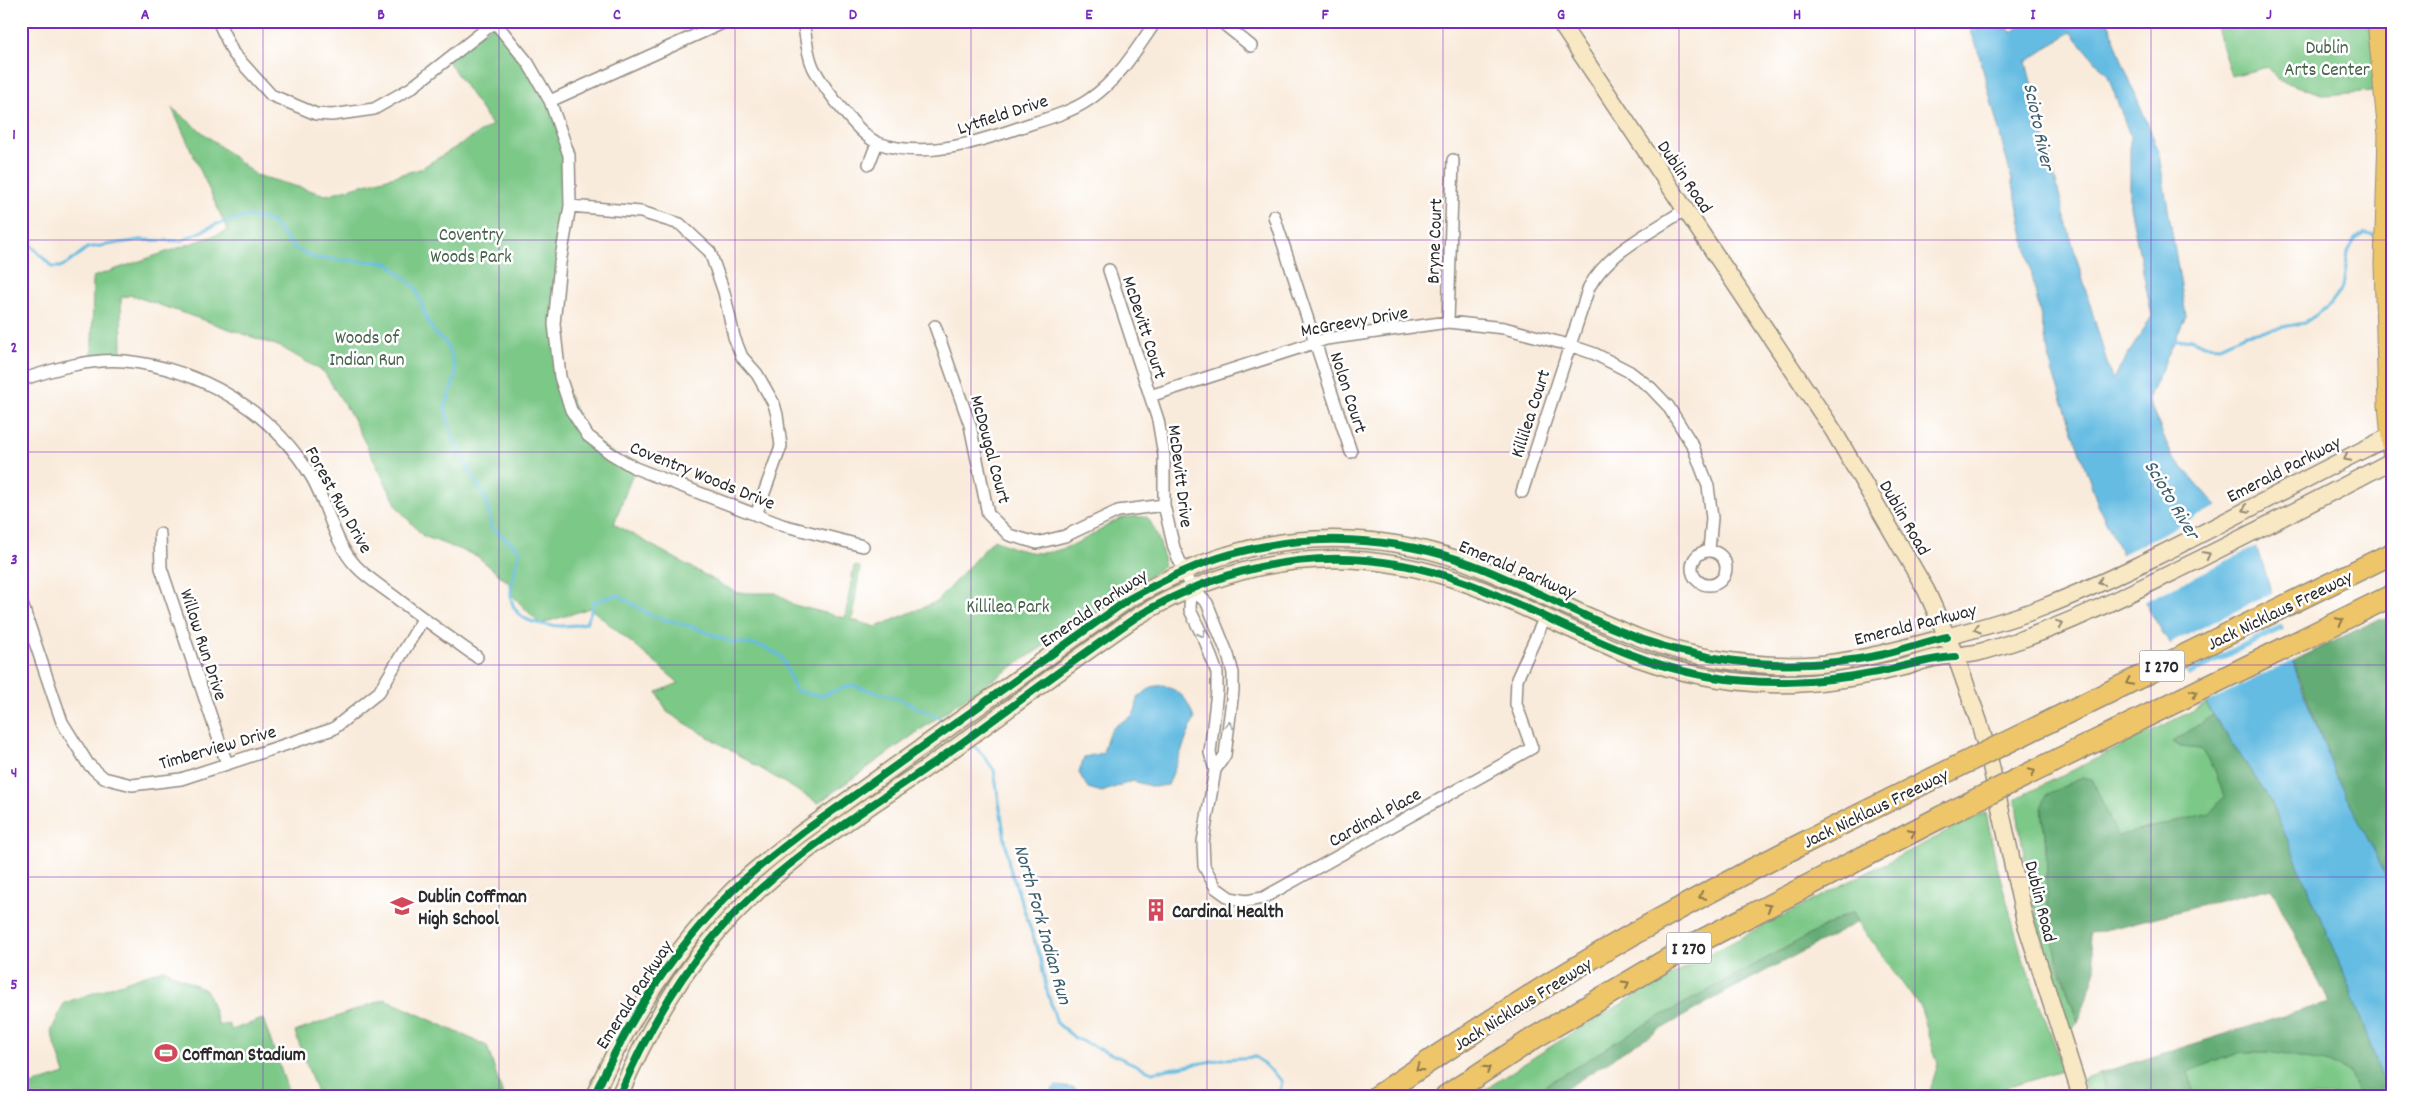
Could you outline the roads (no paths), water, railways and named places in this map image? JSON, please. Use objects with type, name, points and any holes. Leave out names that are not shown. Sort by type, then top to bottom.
[{"type":"highway","name":"Jack Nicklaus Freeway","points":[[1378,1096],[1518,1004],[1671,912],[1799,845],[2393,553]]},
{"type":"highway","name":"Jack Nicklaus Freeway","points":[[1446,1096],[1534,1038],[1685,950],[1941,817],[2393,595]]},
{"type":"main road","name":"Dublin Road","points":[[1559,21],[1684,210],[1834,430],[1926,590],[1956,657],[1990,757],[2025,921],[2081,1096]]},
{"type":"main road","points":[[2377,21],[2388,135],[2384,264],[2393,460]]},
{"type":"main road","name":"Emerald Parkway","points":[[594,1096],[612,1055],[665,968],[732,890],[802,832],[1129,599],[1160,582],[1229,554],[1285,542],[1357,540],[1396,544],[1441,554],[1472,564],[1642,639],[1680,651],[1756,663],[1806,665],[1880,655],[2008,620],[2104,581],[2392,435]]},
{"type":"main road","name":"Emerald Parkway","points":[[619,1096],[634,1060],[670,996],[723,926],[753,897],[812,847],[936,761],[1138,616],[1168,598],[1236,571],[1260,566],[1321,559],[1396,564],[1435,573],[1468,584],[1636,657],[1672,669],[1706,676],[1768,684],[1837,680],[1907,666],[1935,658],[1956,657],[2014,641],[2120,598],[2393,460]]},
{"type":"street","points":[[218,21],[234,53],[271,95],[316,114],[332,115],[374,109],[411,88],[495,22]]},
{"type":"street","points":[[550,101],[727,21]]},
{"type":"street","name":"Lytfield Drive","points":[[803,21],[813,68],[851,121],[877,143],[909,149],[940,149],[974,144],[1050,118],[1090,100],[1123,71],[1156,21]]},
{"type":"street","points":[[1220,21],[1251,46]]},
{"type":"street","name":"Coventry Woods Drive","points":[[495,22],[528,63],[550,101],[569,156],[570,206],[560,263],[554,324],[560,377],[571,410],[588,436],[610,453],[635,468],[782,525],[863,546]]},
{"type":"street","points":[[869,164],[877,143]]},
{"type":"street","name":"Bryne Court","points":[[1448,322],[1454,160]]},
{"type":"street","points":[[570,206],[641,212],[680,224],[710,252],[724,292],[734,337],[742,357],[757,374],[774,404],[777,415],[781,446],[756,515]]},
{"type":"street","name":"Killilea Court","points":[[1522,492],[1584,297],[1603,266],[1628,246],[1684,210]]},
{"type":"street","name":"Nolon Court","points":[[1274,216],[1351,452]]},
{"type":"street","name":"McDevitt Court","points":[[1110,270],[1150,396]]},
{"type":"street","name":"McGreevy Drive","points":[[1150,396],[1316,342],[1448,322],[1504,328],[1569,345],[1595,354],[1630,372],[1651,388],[1668,406],[1693,446],[1708,486],[1712,518],[1709,550]]},
{"type":"street","name":"McDougal Court","points":[[935,326],[970,425],[988,514],[1009,534],[1036,543],[1065,536],[1118,511],[1164,505]]},
{"type":"street","name":"Forest Run Drive","points":[[21,380],[67,366],[124,361],[179,372],[212,385],[255,411],[297,454],[326,505],[342,547],[356,566],[423,619],[477,657]]},
{"type":"street","name":"McDevitt Drive","points":[[1150,396],[1158,420],[1164,455],[1164,505],[1174,548],[1191,588]]},
{"type":"street","name":"Willow Run Drive","points":[[160,534],[161,568],[227,764]]},
{"type":"street","name":"Cardinal Place","points":[[1191,588],[1190,610],[1206,642],[1217,674],[1217,692],[1210,753],[1215,770]]},
{"type":"street","name":"Cardinal Place","points":[[1191,588],[1207,603],[1228,654],[1233,673],[1233,691],[1224,755],[1215,770],[1203,842],[1204,866],[1216,888],[1230,898],[1246,901],[1263,898],[1532,748],[1516,704],[1518,679],[1545,617]]},
{"type":"street","name":"Timberview Drive","points":[[21,601],[62,722],[88,764],[104,778],[132,785],[180,779],[333,729],[379,692],[423,619]]},
{"type":"water","name":"Scioto River","points":[[1967,21],[2004,21],[2011,33],[2028,21],[2108,21],[2123,64],[2158,149],[2186,316],[2148,399],[2172,456],[2259,552],[2299,681],[2337,778],[2393,889],[2393,1096],[2381,1096],[2385,1085],[2346,979],[2271,801],[2206,704],[2148,608],[2098,505],[2052,371],[2013,184],[1977,47]],"holes":[[[2071,32],[2108,76],[2130,136],[2130,207],[2152,316],[2112,380],[2066,222],[2026,62]]]},
{"type":"water","points":[[1163,685],[1183,697],[1194,719],[1168,785],[1154,787],[1132,781],[1102,792],[1088,788],[1079,773],[1084,757],[1103,753],[1111,730],[1135,712],[1137,698],[1152,687]]},
{"type":"water","points":[[1056,1086],[1074,1088],[1085,1096],[1044,1096]]},
{"type":"waterway","name":"North Fork Indian Run","points":[[21,235],[52,267],[60,267],[87,248],[140,240],[181,241],[217,224],[249,216],[271,221],[295,249],[315,258],[388,263],[415,287],[428,322],[436,335],[445,342],[453,360],[456,375],[445,407],[453,440],[486,499],[491,527],[520,550],[511,592],[513,604],[518,613],[528,620],[539,624],[551,626],[576,625],[586,623],[595,601],[618,595],[652,616],[693,627],[728,641],[762,646],[781,656],[796,691],[820,696],[851,685],[897,698],[948,722]]},
{"type":"waterway","points":[[2172,341],[2190,339],[2205,345],[2220,346],[2246,334],[2304,323],[2328,307],[2343,287],[2348,252],[2355,239],[2365,233],[2378,235]]},
{"type":"waterway","name":"North Fork Indian Run","points":[[971,743],[994,770],[1009,865],[1040,957],[1047,991],[1057,1023],[1075,1038],[1152,1072],[1224,1059],[1256,1057],[1282,1081],[1279,1096]]},
{"type":"place","name":"Dublin Coffman High School","points":[[402,906]]},
{"type":"place","name":"Cardinal Health","points":[[1156,910]]},
{"type":"place","name":"Coffman Stadium","points":[[166,1053]]},
{"type":"park label","name":"Dublin Arts Center","points":[[2327,57]]},
{"type":"park label","name":"Coventry Woods Park","points":[[471,244]]},
{"type":"park label","name":"Woods of Indian Run","points":[[367,347]]},
{"type":"park label","name":"Killilea Park","points":[[1008,605]]}]
